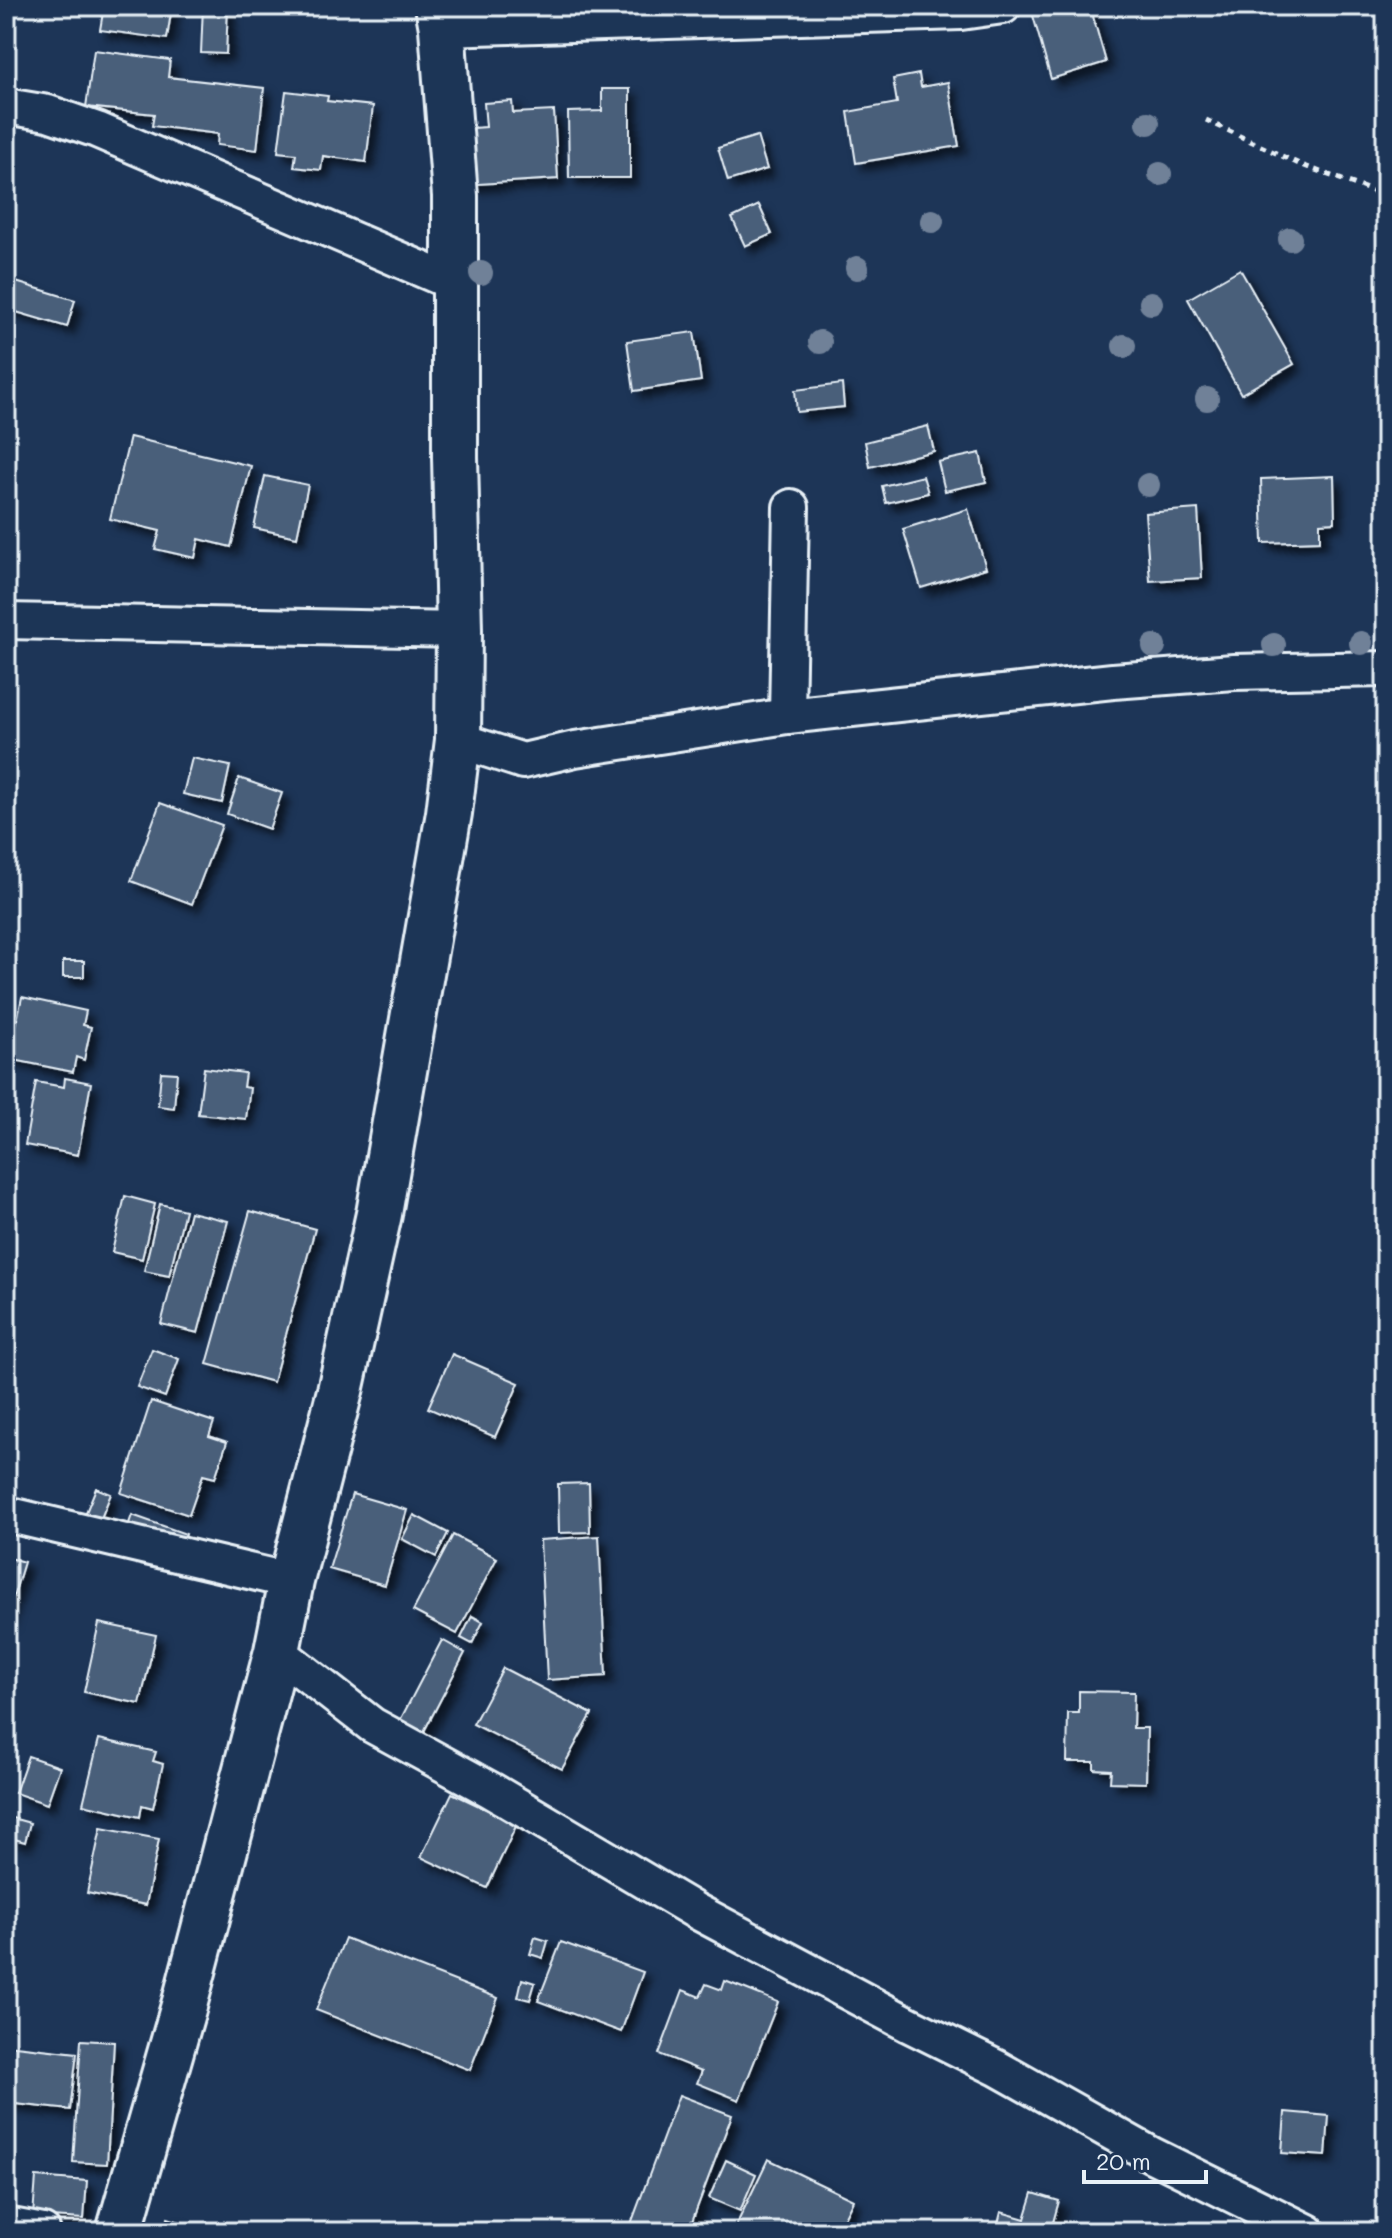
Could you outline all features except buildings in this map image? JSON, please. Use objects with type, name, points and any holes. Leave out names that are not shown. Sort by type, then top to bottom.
[{"type":"street","points":[[119,2232],[185,2002],[277,1651],[291,1581],[340,1391],[379,1214],[438,880],[458,740],[459,630],[455,457],[455,196],[440,17],[961,12],[1003,6]]},
{"type":"street","points":[[6,106],[48,113],[97,130],[454,283]]},
{"type":"street","points":[[787,716],[791,507]]},
{"type":"street","points":[[6,621],[459,630]]},
{"type":"street","points":[[458,740],[523,761],[575,749],[787,716],[1113,681],[1234,672],[1386,669]]},
{"type":"street","points":[[6,1514],[291,1581]]},
{"type":"street","points":[[277,1651],[372,1725],[491,1790],[694,1910],[997,2068],[1152,2155],[1308,2232]]},
{"type":"street","points":[[6,2225],[43,2232]]},
{"type":"path","points":[[1206,120],[1299,164],[1386,196]]}]
